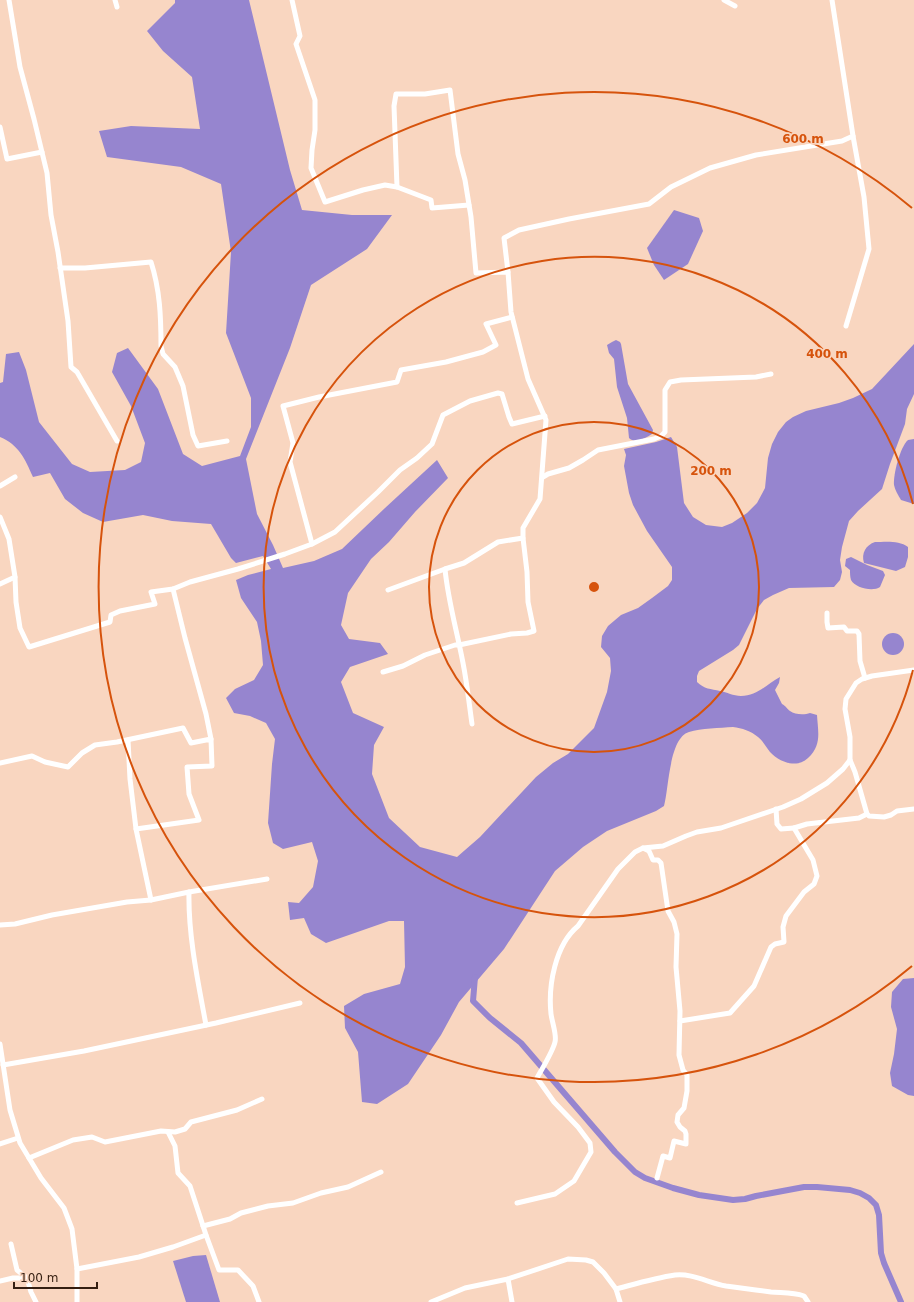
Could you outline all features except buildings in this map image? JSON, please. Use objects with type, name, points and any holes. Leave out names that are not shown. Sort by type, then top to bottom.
[{"type":"street","points":[[9,0],[20,68],[47,173],[51,215],[68,321],[71,367],[77,372],[117,441]]},
{"type":"street","points":[[115,0],[117,7]]},
{"type":"street","points":[[292,0],[300,36],[296,44],[315,100],[315,130],[311,168],[325,202],[385,185],[397,187],[431,200],[432,208],[469,204]]},
{"type":"street","points":[[724,0],[735,6]]},
{"type":"street","points":[[832,0],[864,197],[869,249],[846,326]]},
{"type":"street","points":[[397,187],[394,106],[396,94],[424,94],[450,90],[458,154],[465,180],[469,204],[476,273],[508,272]]},
{"type":"street","points":[[0,127],[7,159],[42,152]]},
{"type":"street","points":[[383,672],[403,666],[425,655],[459,645],[511,634],[527,634],[534,631],[528,602],[527,572],[523,538],[524,528],[540,499],[543,477],[546,420],[528,380],[512,317],[504,238],[519,230],[648,204],[672,187],[710,168],[756,155],[842,141],[853,136]]},
{"type":"street","points":[[60,268],[85,268],[151,262],[156,277],[160,298],[161,346],[163,354],[175,367],[184,386],[193,435],[198,446],[227,441]]},
{"type":"street","points":[[312,544],[290,462],[293,443],[283,406],[397,382],[402,370],[446,362],[482,352],[496,345],[486,324],[512,317]]},
{"type":"street","points":[[543,477],[569,468],[598,450],[643,442],[661,436],[665,432],[664,390],[670,382],[681,380],[756,377],[771,374]]},
{"type":"street","points":[[0,517],[9,540],[15,577],[16,602],[20,628],[29,647],[110,622],[111,615],[120,611],[155,604],[151,592],[173,589],[190,582],[263,562],[312,544],[335,532],[400,470],[417,458],[432,444],[443,415],[470,401],[498,393],[502,394],[512,424],[545,416]]},
{"type":"street","points":[[0,486],[15,477]]},
{"type":"street","points":[[388,590],[464,563],[498,542],[523,538]]},
{"type":"street","points":[[445,569],[447,586],[463,663],[472,724]]},
{"type":"street","points":[[0,584],[15,577]]},
{"type":"street","points":[[136,829],[199,820],[189,794],[187,767],[212,766],[211,739],[206,714],[173,589]]},
{"type":"street","points":[[827,613],[828,628],[844,627],[847,631],[857,631],[860,661],[865,678]]},
{"type":"street","points":[[867,814],[850,760],[850,737],[845,709],[846,699],[856,683],[865,678],[914,670]]},
{"type":"street","points":[[0,763],[32,756],[45,762],[68,767],[82,753],[94,745],[128,740],[183,728],[191,743],[211,739]]},
{"type":"street","points":[[128,740],[130,778],[136,829],[151,900]]},
{"type":"street","points":[[517,1203],[555,1194],[574,1181],[590,1152],[590,1143],[578,1127],[554,1102],[537,1078],[555,1041],[551,1014],[550,991],[555,967],[570,933],[578,926],[618,869],[635,852],[643,848],[663,846],[692,834],[721,828],[801,799],[828,783],[850,760]]},
{"type":"street","points":[[776,809],[777,824],[781,829],[794,828],[807,824],[859,818],[867,814],[869,816],[884,817],[897,811],[914,808]]},
{"type":"street","points":[[680,1021],[730,1013],[754,986],[771,947],[775,944],[784,942],[783,927],[786,916],[804,892],[814,884],[818,876],[813,860],[794,828]]},
{"type":"street","points":[[643,848],[649,852],[653,860],[658,860],[661,863],[668,911],[676,928],[678,943],[676,967],[680,1021],[679,1055],[683,1070],[687,1075],[687,1091],[684,1108],[678,1115],[677,1122],[685,1131],[686,1144],[674,1141],[670,1158],[663,1156],[657,1178]]},
{"type":"street","points":[[0,925],[15,924],[52,915],[267,880]]},
{"type":"street","points":[[189,892],[189,915],[198,982],[206,1025]]},
{"type":"street","points":[[3,1065],[84,1051],[300,1003]]},
{"type":"street","points":[[0,1047],[10,1110],[18,1138],[41,1178],[64,1208],[72,1229],[77,1270],[77,1302]]},
{"type":"street","points":[[29,1158],[65,1143],[79,1139],[92,1137],[104,1142],[161,1131],[175,1132],[185,1129],[191,1122],[237,1110],[262,1099]]},
{"type":"street","points":[[168,1132],[175,1146],[178,1173],[190,1186],[219,1270],[238,1270],[253,1286],[258,1302]]},
{"type":"street","points":[[0,1144],[18,1138]]},
{"type":"street","points":[[203,1226],[230,1219],[241,1213],[268,1206],[293,1203],[321,1193],[348,1186],[381,1172]]},
{"type":"street","points":[[77,1270],[139,1257],[206,1235]]},
{"type":"street","points":[[11,1244],[17,1270],[27,1278],[30,1292],[36,1302]]},
{"type":"street","points":[[431,1302],[465,1288],[508,1279],[568,1259],[581,1259],[593,1262],[604,1273],[616,1289],[620,1302]]},
{"type":"street","points":[[616,1289],[632,1284],[676,1275],[693,1277],[726,1286],[770,1292],[794,1293],[804,1296],[808,1302]]},
{"type":"street","points":[[0,1280],[27,1278]]},
{"type":"street","points":[[508,1279],[512,1302]]},
{"type":"shaded area","points":[[175,0],[249,0],[290,170],[302,210],[352,215],[392,215],[367,249],[311,285],[290,348],[246,459],[257,514],[283,568],[314,561],[342,549],[437,460],[448,478],[415,512],[389,542],[371,559],[348,593],[341,625],[349,639],[380,643],[388,654],[350,667],[341,682],[353,713],[384,727],[374,745],[372,774],[389,818],[420,847],[457,857],[480,837],[536,777],[553,763],[568,754],[594,728],[607,692],[611,671],[610,658],[601,647],[602,636],[608,626],[621,615],[638,608],[668,586],[672,580],[672,567],[647,531],[633,505],[624,466],[626,455],[624,449],[671,437],[677,447],[684,503],[693,517],[706,525],[722,527],[732,523],[747,513],[757,503],[765,488],[768,458],[772,444],[778,432],[786,422],[806,411],[839,403],[872,389],[914,344],[914,394],[907,409],[905,424],[882,489],[849,521],[840,560],[842,572],[840,580],[834,587],[789,588],[764,600],[757,609],[739,645],[699,671],[697,676],[697,682],[705,687],[741,696],[757,692],[780,677],[779,683],[775,690],[782,704],[790,711],[797,714],[810,713],[817,715],[818,738],[812,753],[804,761],[794,764],[788,763],[774,756],[755,735],[746,730],[733,727],[699,730],[689,732],[682,736],[677,744],[671,764],[664,806],[656,811],[607,831],[583,847],[555,871],[504,949],[459,1002],[441,1035],[408,1084],[377,1104],[362,1102],[358,1052],[345,1028],[344,1006],[364,994],[400,984],[405,967],[404,921],[389,921],[326,943],[311,934],[304,918],[290,920],[288,902],[299,903],[313,887],[318,861],[312,842],[283,849],[273,843],[268,823],[275,739],[266,723],[250,716],[234,713],[226,698],[235,689],[254,680],[263,665],[261,641],[257,622],[241,598],[236,580],[271,569],[263,556],[236,563],[231,558],[211,524],[172,521],[143,515],[103,522],[83,513],[65,499],[50,473],[33,477],[17,448],[7,440],[0,437],[0,383],[3,382],[6,354],[19,352],[26,370],[39,422],[72,464],[90,472],[125,470],[141,462],[145,443],[131,406],[112,372],[117,353],[128,348],[158,389],[183,454],[202,466],[240,456],[251,427],[251,398],[226,333],[231,252],[221,184],[181,167],[107,157],[99,131],[131,126],[200,129],[192,77],[163,51],[147,31],[175,3]]},
{"type":"shaded area","points":[[674,210],[699,218],[703,231],[688,264],[664,280],[654,265],[647,248]]},
{"type":"shaded area","points":[[616,340],[621,344],[628,384],[653,430],[652,434],[640,440],[631,440],[629,438],[627,418],[617,387],[614,359],[609,353],[607,345]]},
{"type":"shaded area","points":[[914,439],[914,504],[901,500],[895,489],[894,480],[902,449],[908,440]]},
{"type":"shaded area","points":[[875,542],[896,542],[908,547],[908,557],[905,567],[896,571],[864,563],[863,556],[865,550],[869,545]]},
{"type":"shaded area","points":[[851,557],[883,571],[885,575],[880,587],[869,589],[860,587],[853,583],[851,580],[850,570],[845,566],[846,559]]},
{"type":"shaded area","points":[[893,633],[901,636],[904,644],[901,652],[893,655],[885,652],[882,644],[885,636]]},
{"type":"shaded area","points":[[914,978],[914,1096],[908,1095],[892,1086],[890,1073],[897,1029],[891,1007],[892,992],[903,979]]},
{"type":"shaded area","points":[[206,1255],[220,1302],[186,1302],[173,1261],[193,1256]]},
{"type":"waterway","points":[[475,977],[473,1001],[490,1018],[521,1043],[615,1152],[635,1172],[645,1178],[699,1195],[733,1200],[804,1187],[850,1190],[869,1198],[876,1205],[879,1215],[881,1253],[884,1263],[901,1302]]}]
